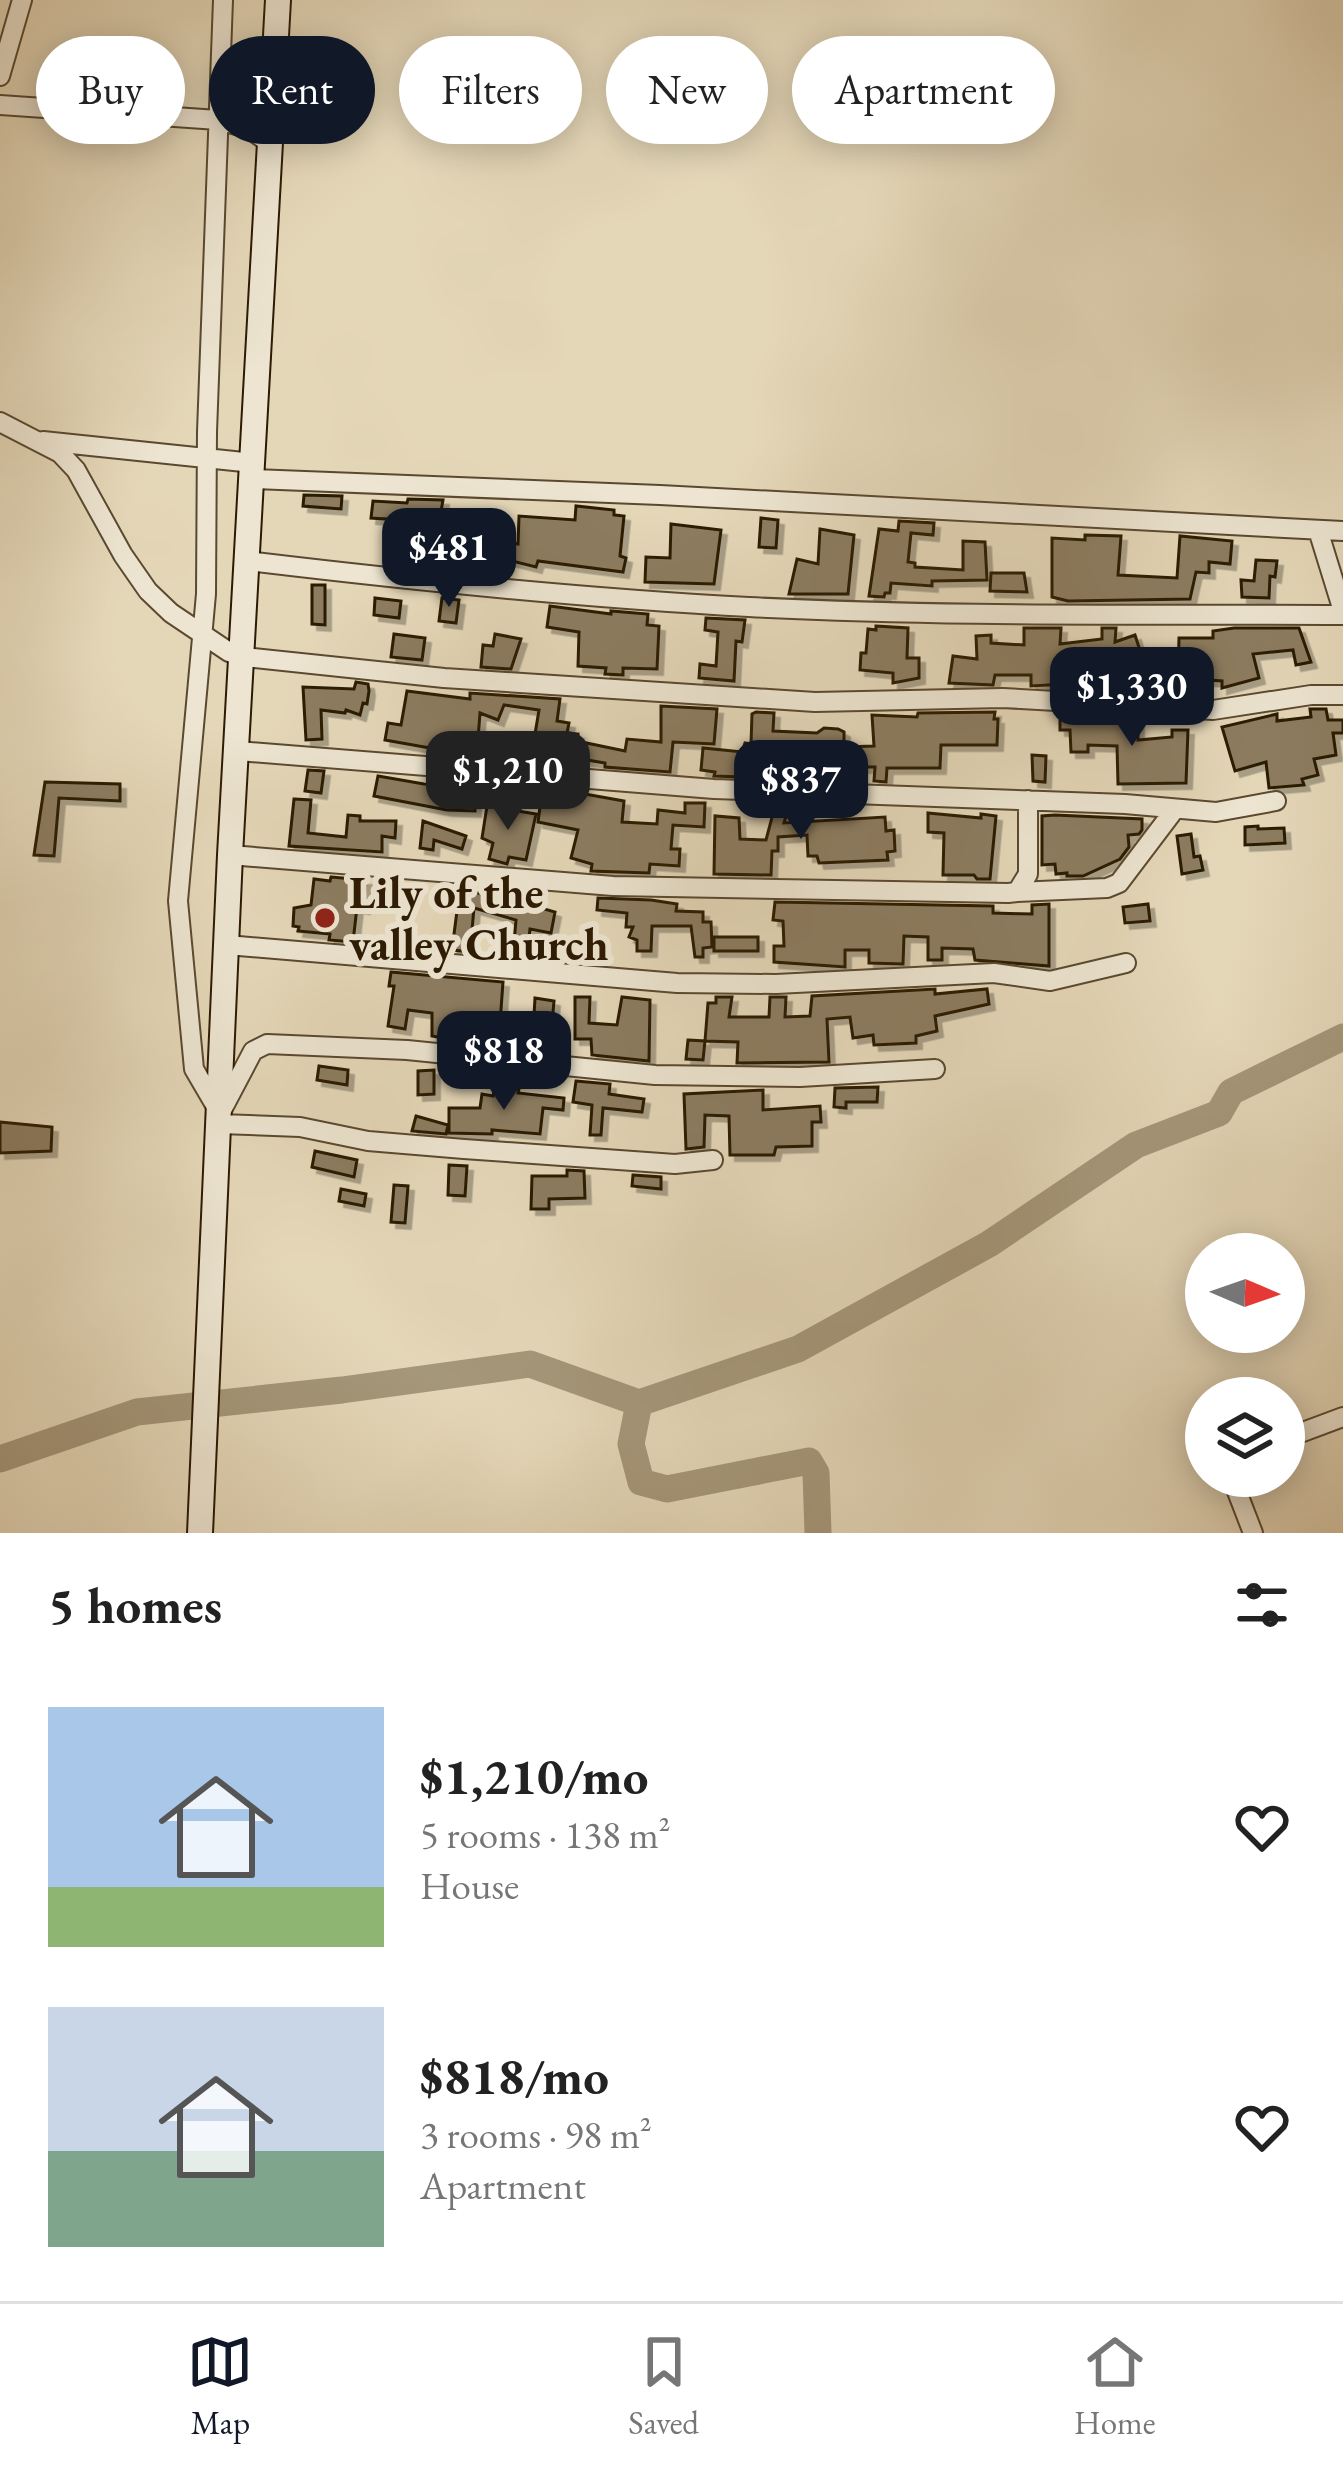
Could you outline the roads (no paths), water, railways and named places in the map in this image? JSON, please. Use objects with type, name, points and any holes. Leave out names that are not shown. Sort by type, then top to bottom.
[{"type":"main road","points":[[200,1533],[230,855],[278,0]]},
{"type":"street","points":[[0,76],[22,0]]},
{"type":"street","points":[[221,36],[223,0]]},
{"type":"street","points":[[0,105],[209,118]]},
{"type":"street","points":[[217,144],[206,593],[178,901],[194,1069],[220,1119]]},
{"type":"street","points":[[0,422],[60,453],[76,470],[148,591],[171,613],[244,657],[425,676],[815,702],[1004,698],[1213,710],[1310,695],[1343,695]]},
{"type":"street","points":[[40,441],[209,457],[253,471],[1343,531]]},
{"type":"street","points":[[248,561],[749,607],[1184,617],[1343,613],[1318,530]]},
{"type":"street","points":[[238,751],[615,784],[1216,812],[1276,801]]},
{"type":"street","points":[[1017,892],[1028,874],[1028,800]]},
{"type":"street","points":[[230,855],[613,886],[1017,892],[1107,888],[1119,883],[1175,809]]},
{"type":"street","points":[[227,945],[677,983],[776,984],[994,973],[1050,981],[1126,963]]},
{"type":"street","points":[[220,1119],[253,1051],[267,1044],[407,1050],[662,1075],[800,1077],[935,1069]]},
{"type":"street","points":[[220,1119],[300,1127],[368,1141],[488,1151],[675,1164],[713,1160]]},
{"type":"street","points":[[1305,1431],[1343,1417]]},
{"type":"street","points":[[1239,1497],[1253,1533]]},
{"type":"waterway","points":[[0,1459],[137,1412],[530,1364],[639,1403],[798,1349],[989,1244],[1136,1145],[1219,1113],[1231,1092],[1343,1037]]},
{"type":"waterway","points":[[639,1403],[631,1444],[641,1482],[667,1489],[809,1461],[816,1473],[818,1533]]},
{"type":"place","name":"Lily of the valley Church","points":[[325,918]]}]
